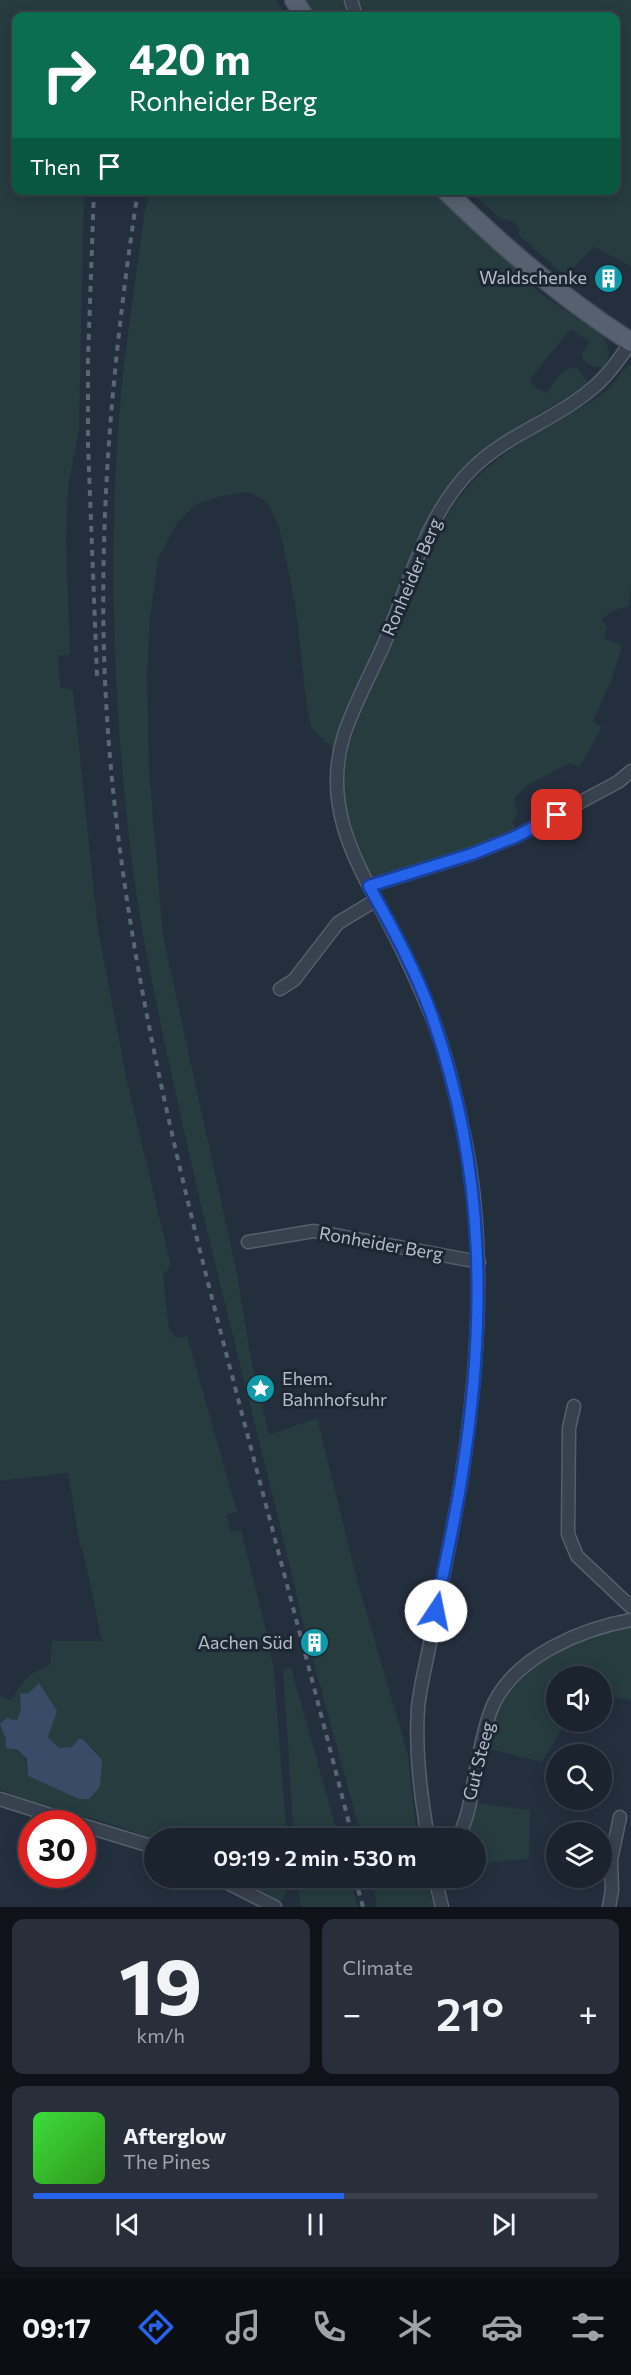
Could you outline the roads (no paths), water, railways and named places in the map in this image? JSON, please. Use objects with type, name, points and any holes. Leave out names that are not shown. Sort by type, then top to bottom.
[{"type":"main road","points":[[451,195],[498,241],[557,291],[631,342]]},
{"type":"street","name":"Ronheider Berg","points":[[426,1828],[417,1761],[418,1705],[461,1481],[474,1371],[478,1262],[474,1196],[454,1092],[432,1016],[398,940],[355,862],[340,817],[336,782],[345,732],[433,524],[449,496],[470,470],[494,450],[586,394],[603,380],[631,342]]},
{"type":"street","points":[[369,886],[472,854],[515,837],[618,782],[631,771]]},
{"type":"street","points":[[280,989],[294,980],[338,922],[376,900]]},
{"type":"street","name":"Ronheider Berg","points":[[248,1242],[314,1231],[478,1262]]},
{"type":"street","points":[[574,1406],[569,1428],[568,1534],[577,1556],[631,1607]]},
{"type":"street","name":"Gut Steeg","points":[[462,1828],[485,1729],[494,1703],[502,1689],[536,1657],[556,1644],[587,1631],[631,1620]]},
{"type":"street","points":[[0,1799],[34,1810]]},
{"type":"street","points":[[609,1907],[612,1890],[611,1860],[620,1817]]},
{"type":"street","points":[[96,1829],[144,1844]]},
{"type":"street","points":[[237,1888],[274,1907]]},
{"type":"street","points":[[437,1888],[442,1907]]},
{"type":"water","points":[[39,1683],[57,1711],[48,1737],[59,1748],[72,1747],[79,1738],[85,1741],[102,1760],[100,1787],[89,1799],[79,1799],[28,1776],[27,1759],[18,1750],[6,1748],[6,1739],[0,1724],[7,1718],[17,1721],[21,1709],[20,1694],[29,1693]]},
{"type":"railway","points":[[94,195],[88,359],[88,444],[97,676]]},
{"type":"railway","points":[[137,195],[113,398],[104,537],[105,676],[116,821],[139,971],[186,1193],[350,1828]]},
{"type":"railway","points":[[358,1888],[363,1907]]},
{"type":"place","name":"Waldschenke","points":[[608,278]]},
{"type":"place","name":"Ehem. Bahnhofsuhr","points":[[261,1389]]},
{"type":"place","name":"Aachen Süd","points":[[314,1643]]}]
